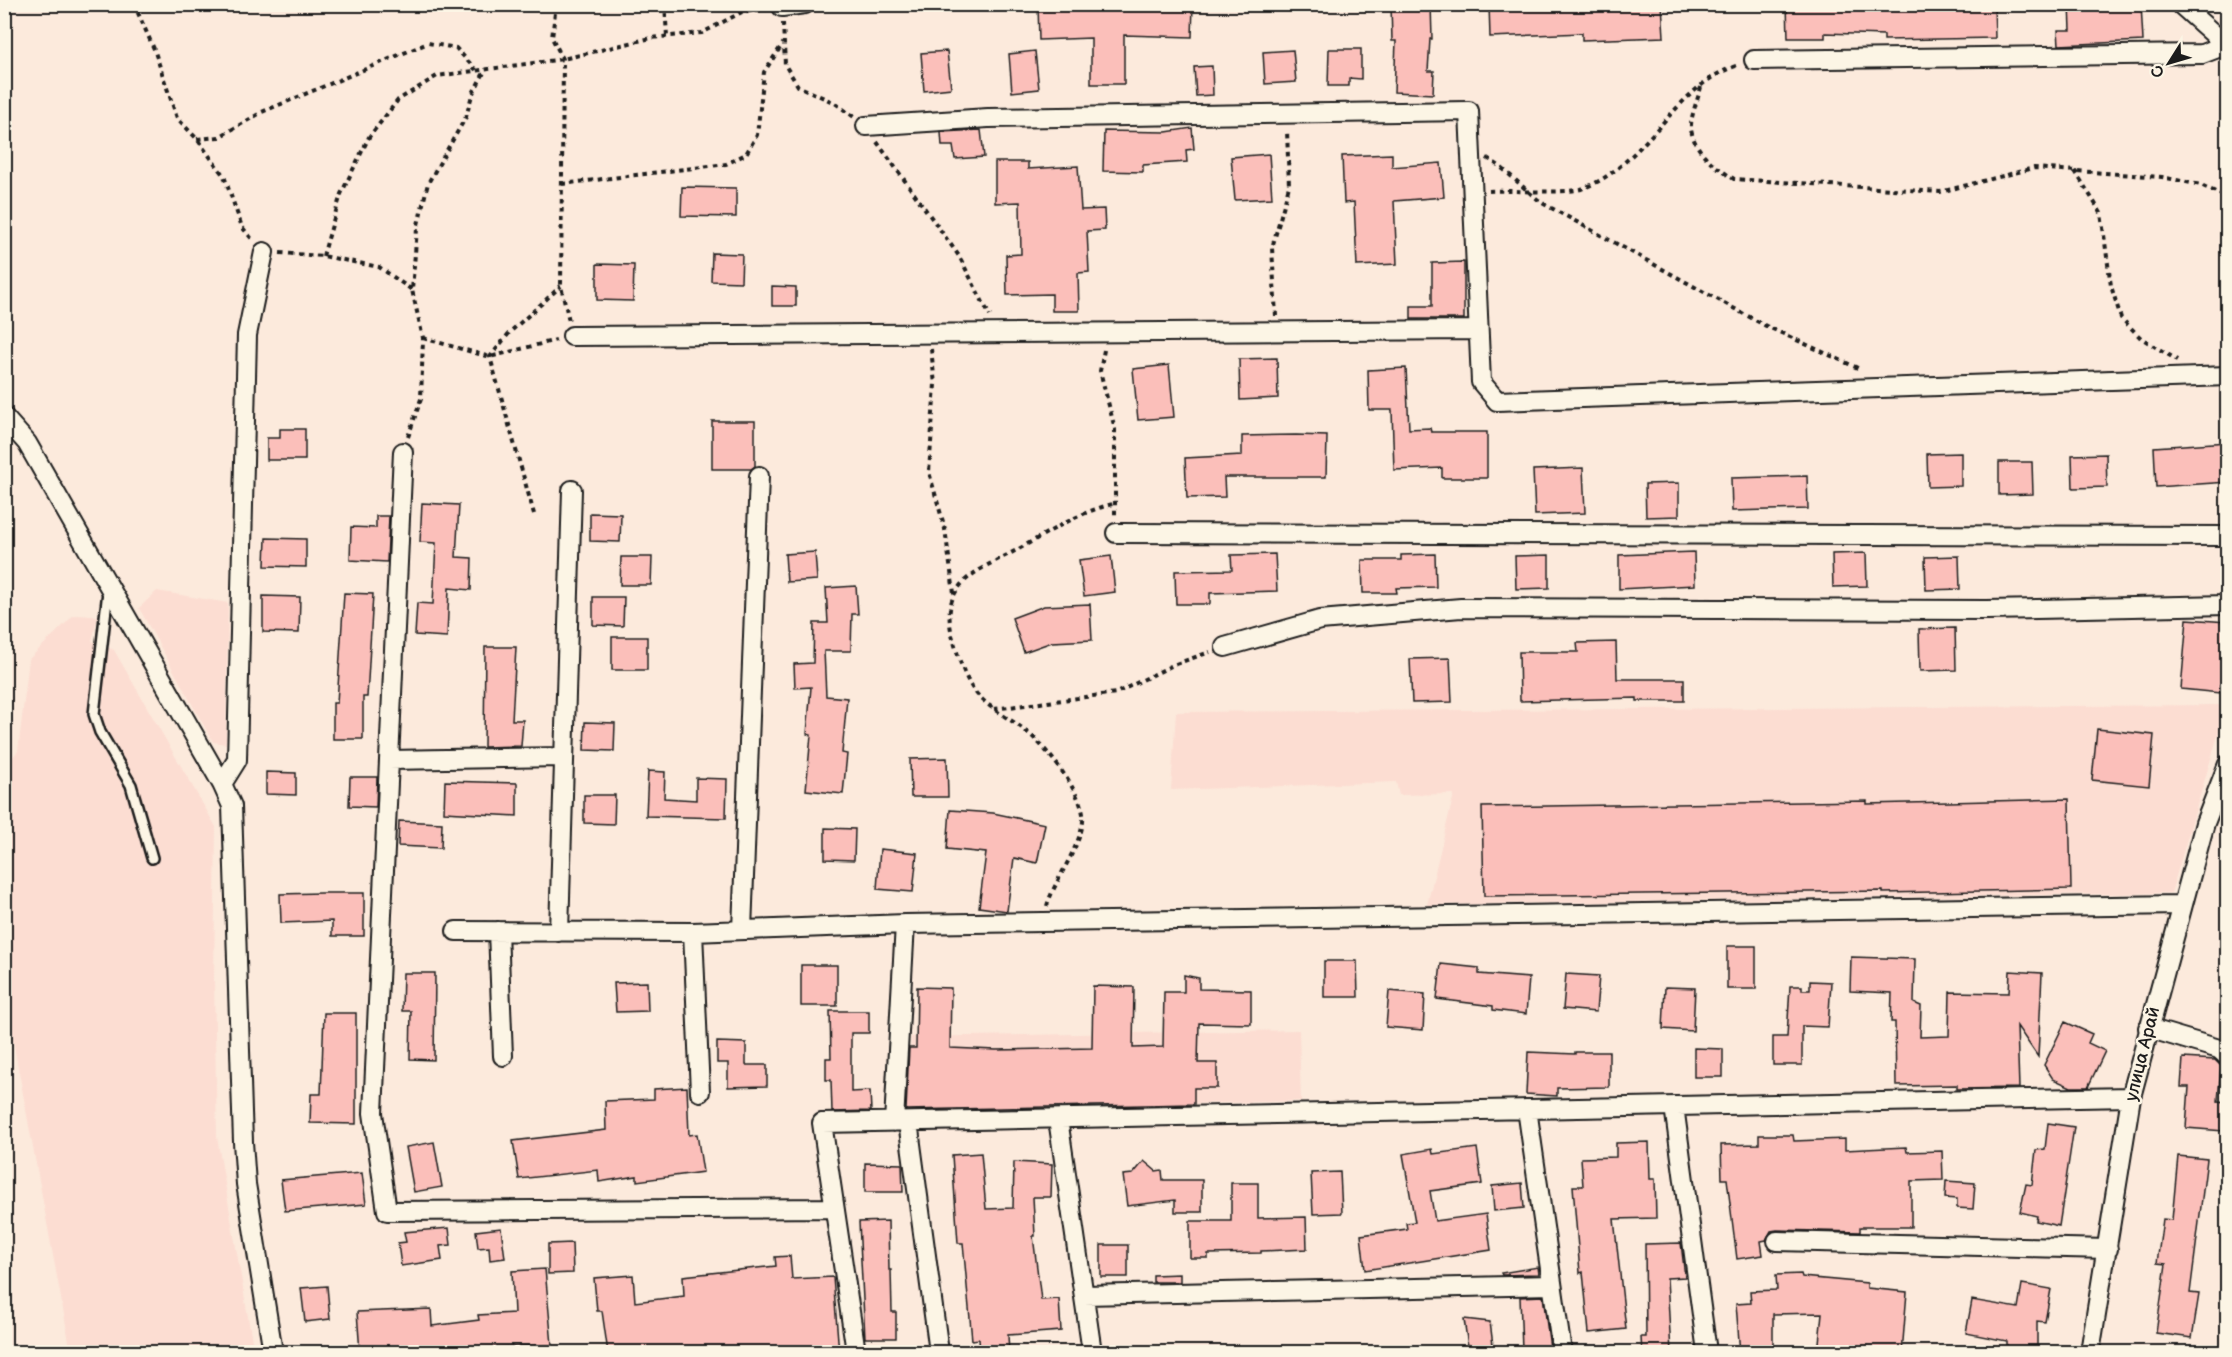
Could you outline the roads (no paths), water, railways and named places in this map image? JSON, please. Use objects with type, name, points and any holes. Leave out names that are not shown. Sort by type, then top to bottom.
[{"type":"street","points":[[782,7],[805,4]]},
{"type":"street","points":[[1754,60],[2202,54],[2227,44],[2180,4]]},
{"type":"street","points":[[866,126],[988,118],[1469,111],[1481,382],[1497,401],[2228,376]]},
{"type":"street","points":[[222,784],[237,760],[247,335],[264,252]]},
{"type":"street","points":[[572,336],[1478,330]]},
{"type":"street","points":[[4,417],[27,443],[222,784],[232,806],[246,1184],[273,1353]]},
{"type":"street","points":[[403,452],[373,1113],[387,1211],[834,1208]]},
{"type":"street","points":[[742,930],[759,476]]},
{"type":"street","points":[[559,932],[562,757],[572,490]]},
{"type":"street","points":[[1116,533],[2228,536]]},
{"type":"street","points":[[1225,646],[1320,620],[1461,608],[1987,610],[2228,605]]},
{"type":"street","points":[[389,760],[562,757]]},
{"type":"street","name":"улица Арай","points":[[2090,1353],[2131,1096],[2181,905],[2205,823],[2224,785],[2228,764]]},
{"type":"street","points":[[456,931],[693,932],[905,924],[2181,905]]},
{"type":"street","points":[[905,924],[901,1122],[939,1353]]},
{"type":"street","points":[[498,931],[503,1056]]},
{"type":"street","points":[[693,932],[700,1092]]},
{"type":"street","points":[[2148,1028],[2219,1048],[2228,1057]]},
{"type":"street","points":[[856,1353],[822,1123],[2131,1096]]},
{"type":"street","points":[[1674,1106],[1707,1353]]},
{"type":"street","points":[[1527,1109],[1562,1353]]},
{"type":"street","points":[[1058,1119],[1092,1353]]},
{"type":"street","points":[[1777,1241],[2108,1249]]},
{"type":"street","points":[[1084,1295],[1552,1285]]},
{"type":"lane","points":[[109,586],[94,714],[100,732],[131,785],[152,858]]}]
